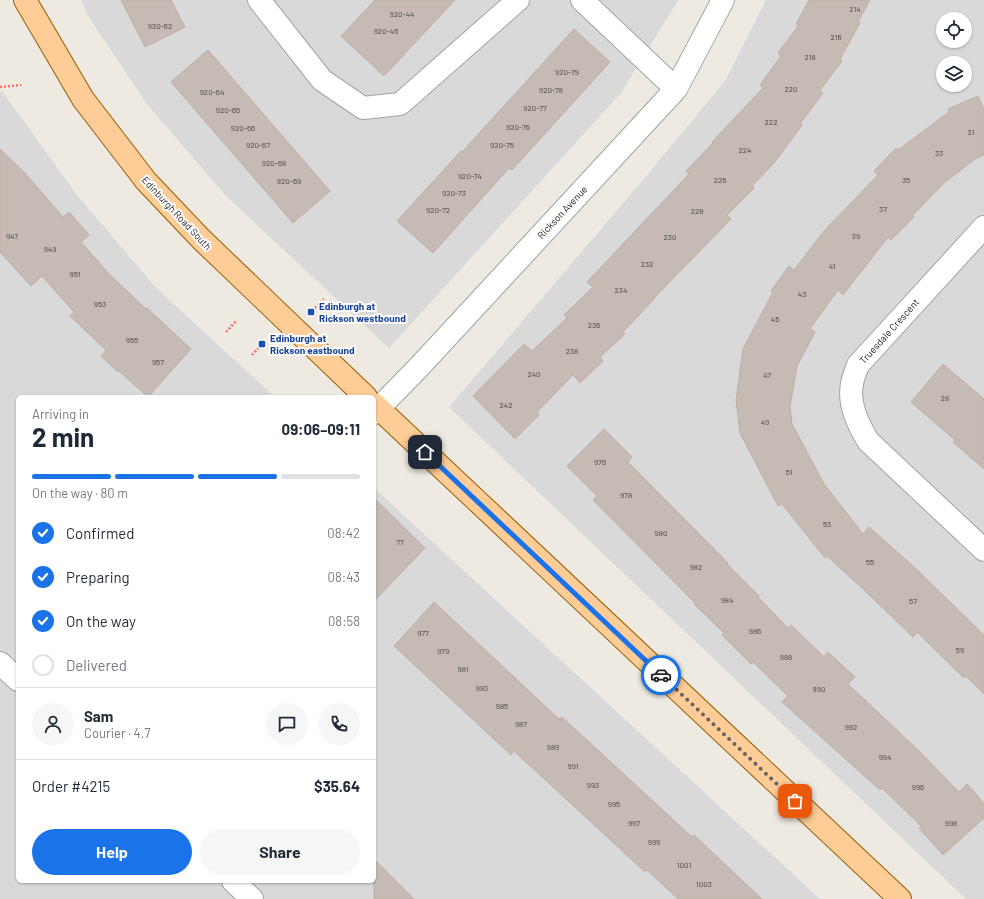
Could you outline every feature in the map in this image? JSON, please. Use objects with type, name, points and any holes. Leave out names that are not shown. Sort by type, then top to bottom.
[{"type":"main road","name":"Edinburgh Road South","points":[[25,0],[84,99],[146,181],[201,239],[362,395]]},
{"type":"main road","name":"Edinburgh Road South","points":[[376,409],[900,899]]},
{"type":"street","points":[[259,0],[322,80],[363,108],[400,104],[518,0]]},
{"type":"street","points":[[582,0],[676,89]]},
{"type":"street","name":"Rickson Avenue","points":[[376,403],[419,367],[676,89],[722,0]]},
{"type":"street","name":"Truesdale Crescent","points":[[984,227],[858,365],[852,384],[852,403],[857,422],[868,441],[984,550]]},
{"type":"street","points":[[0,663],[16,678]]},
{"type":"street","points":[[235,883],[252,899]]},
{"type":"path","points":[[0,87],[21,85]]},
{"type":"path","points":[[310,312],[324,298]]},
{"type":"path","points":[[226,332],[237,320]]},
{"type":"path","points":[[252,355],[262,344]]},
{"type":"shaded area","points":[[81,0],[678,0],[621,93],[389,348],[226,196],[147,104],[90,19]]},
{"type":"shaded area","points":[[766,0],[984,0],[984,899],[966,899],[449,407],[638,186],[725,81]]},
{"type":"shaded area","points":[[2,91],[77,195],[158,290],[273,395],[16,395],[16,883],[376,883],[376,490],[820,899],[0,899],[0,93]]},
{"type":"building","points":[[121,0],[171,0],[185,27],[145,47]]},
{"type":"building","points":[[375,0],[455,0],[384,76],[341,36]]},
{"type":"building","points":[[809,0],[870,0],[858,22],[860,23],[840,59],[842,61],[820,90],[823,93],[800,124],[802,125],[775,162],[752,186],[754,188],[727,215],[731,219],[654,298],[623,332],[625,334],[600,357],[603,361],[580,383],[573,375],[537,412],[539,415],[515,439],[473,396],[524,344],[532,351],[567,318],[564,315],[593,287],[587,282],[689,174],[686,171],[763,88],[760,85],[781,56],[778,53],[799,25],[796,24]]},
{"type":"building","points":[[574,29],[610,62],[512,170],[509,168],[433,253],[397,221]]},
{"type":"building","points":[[208,50],[330,191],[293,223],[171,82]]},
{"type":"building","points":[[978,96],[984,109],[984,155],[975,159],[944,183],[891,240],[888,237],[843,295],[838,290],[810,329],[815,332],[797,366],[790,407],[792,424],[824,484],[863,534],[869,527],[913,566],[984,635],[984,694],[966,676],[964,678],[917,632],[913,637],[827,556],[825,558],[782,504],[778,506],[740,433],[736,400],[743,349],[773,292],[771,291],[789,266],[794,270],[824,231],[878,175],[874,171],[896,148],[898,150],[949,112],[948,109]]},
{"type":"building","points":[[0,149],[24,172],[63,217],[69,212],[89,235],[81,242],[109,274],[191,349],[150,395],[146,395],[101,356],[106,350],[70,316],[74,312],[42,276],[31,286],[0,252]]},
{"type":"building","points":[[943,364],[984,399],[984,469],[953,442],[955,440],[911,402]]},
{"type":"building","points":[[604,429],[632,457],[628,462],[728,563],[727,564],[788,628],[791,625],[824,657],[828,652],[855,677],[848,684],[918,750],[959,792],[967,784],[984,803],[984,818],[943,855],[919,828],[921,826],[882,788],[880,790],[782,702],[788,696],[753,662],[751,664],[722,635],[724,633],[593,500],[597,496],[567,466]]},
{"type":"building","points":[[376,500],[425,548],[376,599]]},
{"type":"building","points":[[434,602],[559,719],[562,717],[692,837],[694,835],[762,899],[678,899],[647,870],[645,872],[514,751],[511,755],[394,646]]},
{"type":"building","points":[[376,861],[414,899],[374,899]]},
{"type":"way so far","points":[[661,675],[795,801]]},
{"type":"place","name":"Edinburgh at Rickson westbound","points":[[311,312]]},
{"type":"place","name":"Edinburgh at Rickson eastbound","points":[[262,344]]},
{"type":"route","points":[[425,452],[661,675]]}]
